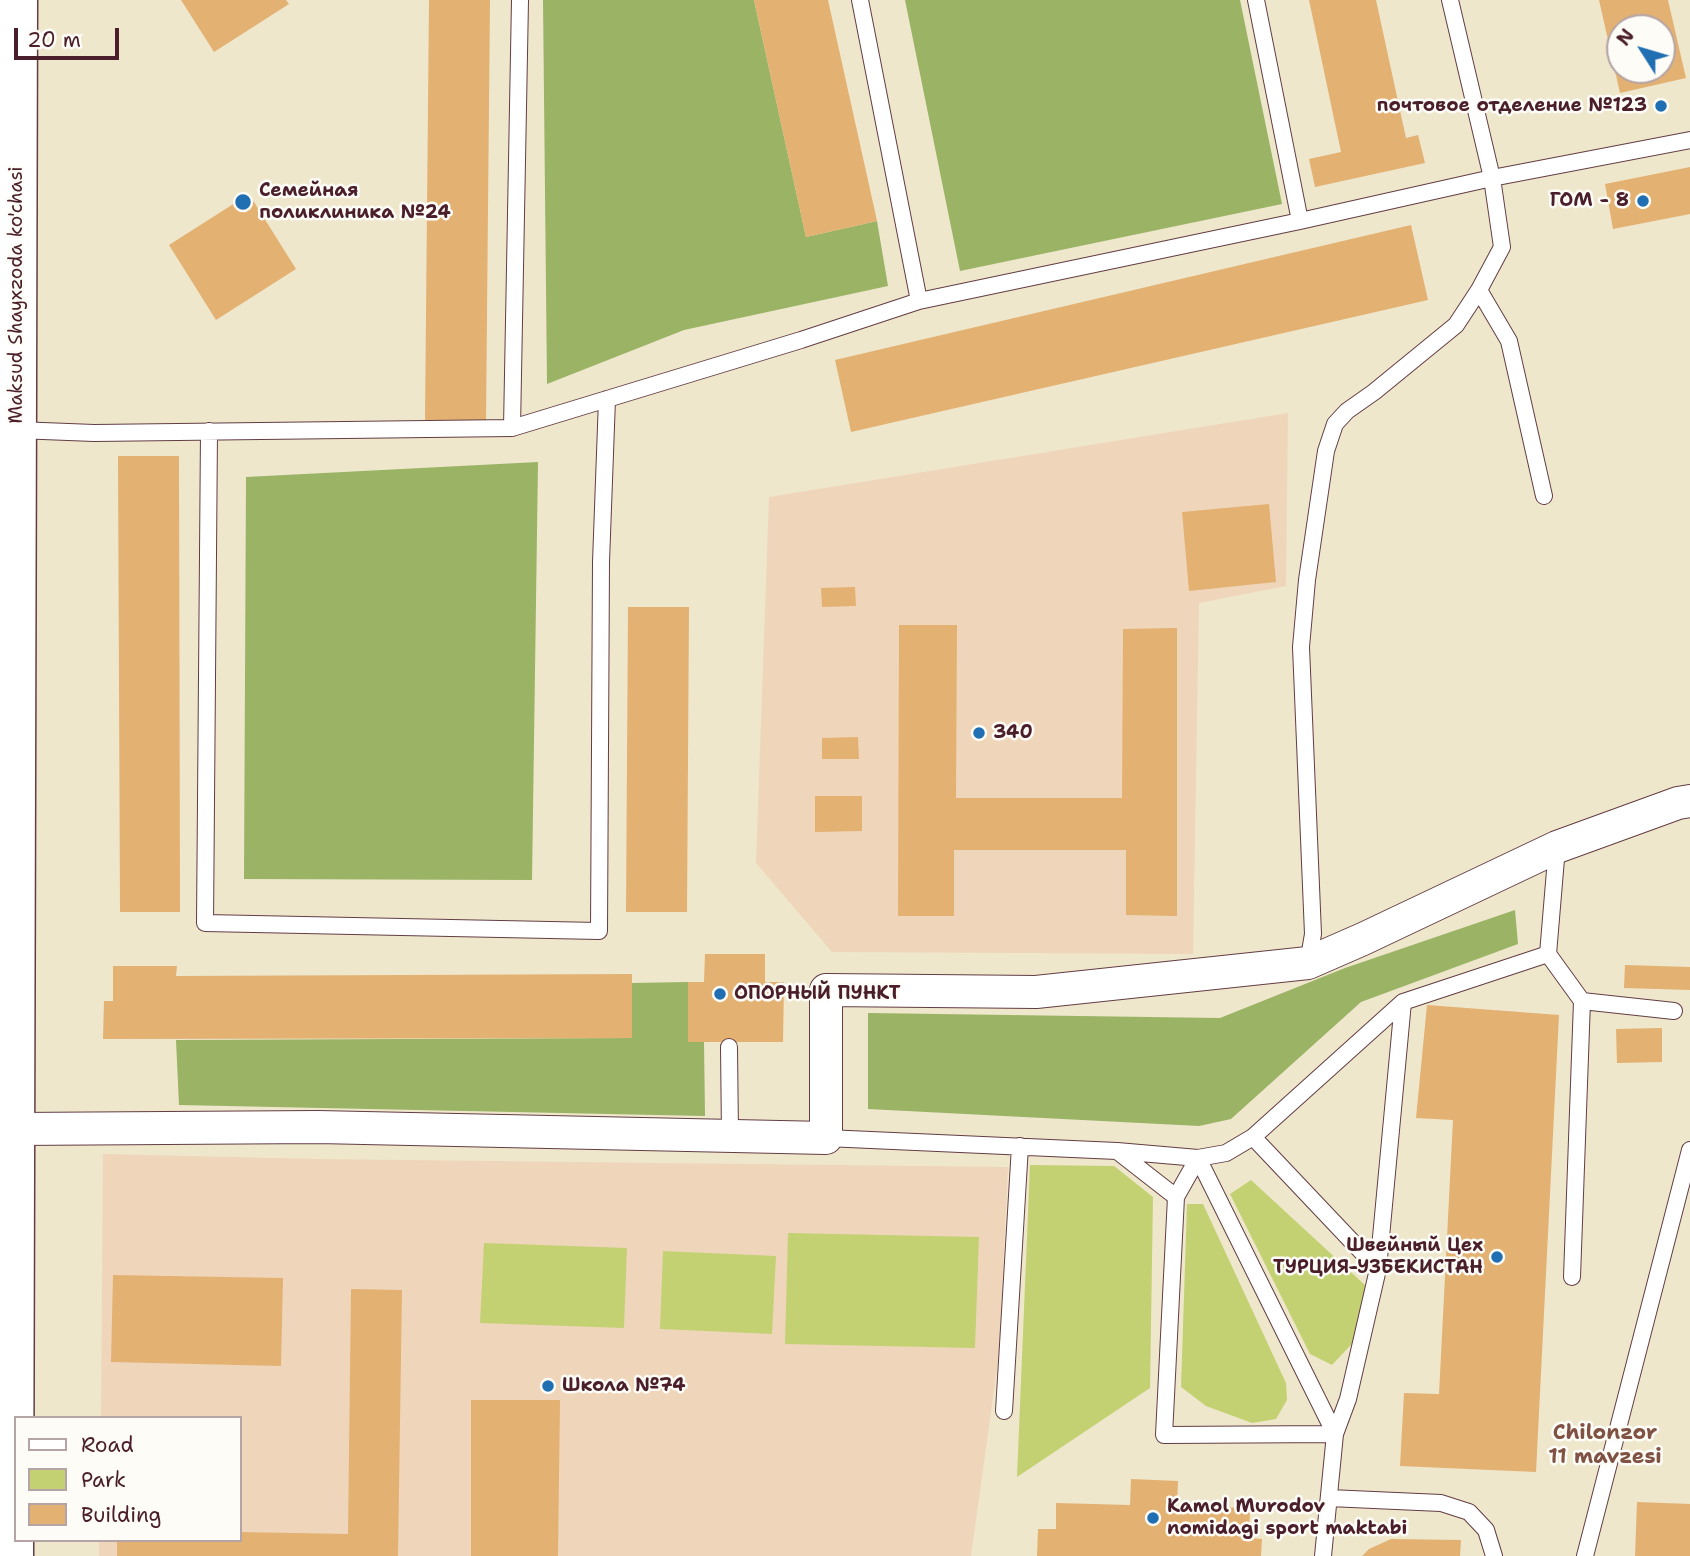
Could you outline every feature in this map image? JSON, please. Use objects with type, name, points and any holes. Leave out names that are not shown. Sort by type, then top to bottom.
[{"type":"street","name":"Maksud Shayxzoda ko'chasi","points":[[14,1556],[7,1274],[15,1129],[8,842],[17,430],[18,0]]},
{"type":"street","points":[[15,1129],[318,1127],[826,1138],[826,990],[1037,992],[1308,963],[1557,847],[1690,801]]},
{"type":"lane","points":[[512,428],[520,0]]},
{"type":"lane","points":[[860,0],[919,301]]},
{"type":"lane","points":[[1256,0],[1300,221]]},
{"type":"lane","points":[[1308,963],[1312,934],[1301,647],[1307,580],[1326,451],[1335,424],[1347,411],[1456,325],[1502,247],[1492,178],[1450,0]]},
{"type":"lane","points":[[17,430],[94,433],[512,428],[801,341],[919,301],[1492,178],[1690,140]]},
{"type":"lane","points":[[1479,290],[1509,341],[1544,496]]},
{"type":"lane","points":[[209,431],[205,923],[599,931],[601,562],[607,398]]},
{"type":"lane","points":[[1557,847],[1548,954],[1582,1001],[1572,1277]]},
{"type":"lane","points":[[826,1138],[1117,1151],[1198,1158],[1226,1153],[1252,1138],[1403,1002],[1548,954]]},
{"type":"lane","points":[[1582,1001],[1674,1011]]},
{"type":"lane","points":[[1323,1556],[1335,1434],[1349,1399],[1378,1269],[1403,1002]]},
{"type":"lane","points":[[729,1047],[730,1135]]},
{"type":"lane","points":[[1252,1138],[1378,1269]]},
{"type":"lane","points":[[1004,1411],[1020,1146]]},
{"type":"lane","points":[[1585,1556],[1690,1150]]},
{"type":"lane","points":[[1117,1151],[1176,1196]]},
{"type":"lane","points":[[1198,1158],[1176,1196],[1164,1434],[1335,1434]]},
{"type":"lane","points":[[1198,1158],[1335,1434]]},
{"type":"lane","points":[[1329,1498],[1441,1503],[1469,1512],[1486,1530],[1494,1556]]},
{"type":"shaded area","name":"340","points":[[1288,413],[1286,586],[1199,603],[1193,954],[832,952],[756,863],[769,497]]},
{"type":"shaded area","name":"Школа №74","points":[[103,1154],[1008,1167],[999,1354],[971,1556],[99,1556],[99,1542],[242,1542],[242,1416],[101,1416]]},
{"type":"green space","points":[[543,0],[754,0],[806,237],[877,221],[888,286],[684,330],[547,384]]},
{"type":"green space","points":[[905,0],[1240,0],[1282,204],[960,271]]},
{"type":"green space","points":[[538,462],[532,880],[244,879],[246,477]]},
{"type":"green space","points":[[1515,910],[1518,944],[1361,1002],[1231,1119],[1199,1126],[868,1109],[868,1013],[1220,1018],[1345,968]]},
{"type":"green space","points":[[688,982],[688,1041],[704,1042],[705,1116],[179,1105],[176,1040],[631,1038],[632,983]]},
{"type":"green space","points":[[1030,1165],[1114,1166],[1153,1197],[1150,1388],[1017,1477]]},
{"type":"green space","points":[[1251,1180],[1366,1286],[1363,1332],[1332,1365],[1310,1354],[1230,1194]]},
{"type":"green space","points":[[1187,1204],[1203,1204],[1286,1383],[1287,1400],[1276,1419],[1252,1423],[1206,1406],[1181,1387]]},
{"type":"green space","points":[[788,1233],[979,1237],[975,1348],[785,1344]]},
{"type":"green space","points":[[484,1243],[627,1248],[624,1328],[480,1323]]},
{"type":"green space","points":[[663,1251],[776,1256],[772,1334],[660,1329]]},
{"type":"building","points":[[181,0],[286,0],[289,4],[214,52]]},
{"type":"building","points":[[429,0],[490,0],[486,420],[425,420]]},
{"type":"building","points":[[754,0],[828,0],[877,221],[806,237]]},
{"type":"building","points":[[1309,0],[1376,0],[1406,138],[1418,135],[1425,163],[1315,187],[1309,159],[1341,152]]},
{"type":"building","points":[[1599,0],[1668,0],[1671,14],[1606,14],[1606,31]]},
{"type":"building","points":[[1676,35],[1686,78],[1676,80]]},
{"type":"building","points":[[1618,84],[1660,84],[1620,93]]},
{"type":"building","points":[[1690,167],[1690,214],[1613,229],[1605,184]]},
{"type":"building","points":[[249,194],[296,269],[216,320],[169,245]]},
{"type":"building","points":[[1411,225],[1428,300],[851,432],[835,360]]},
{"type":"building","points":[[118,456],[179,456],[180,912],[120,912]]},
{"type":"building","points":[[1269,504],[1276,582],[1189,591],[1182,512]]},
{"type":"building","points":[[855,587],[856,606],[822,607],[821,588]]},
{"type":"building","points":[[628,607],[689,607],[687,912],[626,912]]},
{"type":"building","points":[[899,625],[957,625],[956,798],[1122,798],[1123,629],[1177,628],[1177,916],[1126,915],[1126,850],[954,850],[954,916],[898,916]]},
{"type":"building","points":[[858,737],[859,759],[822,759],[822,738]]},
{"type":"building","points":[[815,796],[862,796],[862,831],[815,832]]},
{"type":"building","points":[[705,954],[765,954],[765,982],[784,982],[783,1042],[688,1042],[688,982],[704,982]]},
{"type":"building","points":[[1625,965],[1690,967],[1690,990],[1624,988]]},
{"type":"building","points":[[113,966],[177,966],[176,976],[632,974],[632,1038],[103,1039],[104,1001],[113,1001]]},
{"type":"building","name":"Швейный Цех ТУРЦИЯ-УЗБЕКИСТАН","points":[[1427,1005],[1559,1015],[1536,1472],[1400,1466],[1404,1393],[1439,1394],[1453,1120],[1416,1118]]},
{"type":"building","points":[[1662,1028],[1662,1062],[1617,1063],[1616,1029]]},
{"type":"building","points":[[113,1275],[283,1278],[281,1366],[111,1362]]},
{"type":"building","points":[[351,1289],[402,1290],[398,1556],[117,1556],[117,1542],[242,1542],[242,1532],[348,1534]]},
{"type":"building","points":[[471,1400],[560,1400],[558,1556],[471,1556]]},
{"type":"building","name":"Kamol Murodov nomidagi sport maktabi","points":[[1131,1479],[1178,1481],[1177,1506],[1250,1508],[1249,1538],[1262,1539],[1261,1556],[1037,1556],[1038,1529],[1056,1529],[1056,1503],[1130,1505]]},
{"type":"building","points":[[1637,1502],[1690,1504],[1690,1556],[1635,1556]]},
{"type":"building","points":[[1391,1539],[1461,1540],[1460,1556],[1362,1556],[1369,1549]]},
{"type":"place","name":"почтовое отделение №123","points":[[1661,106]]},
{"type":"place","name":"ГОМ - 8","points":[[1643,201]]},
{"type":"place","name":"Семейная поликлиника №24","points":[[243,202]]},
{"type":"place","name":"340","points":[[979,733]]},
{"type":"place","name":"ОПОРНЫЙ ПУНКТ","points":[[720,994]]},
{"type":"place","name":"Швейный Цех ТУРЦИЯ-УЗБЕКИСТАН","points":[[1497,1257]]},
{"type":"place","name":"Школа №74","points":[[548,1386]]},
{"type":"place","name":"Kamol Murodov nomidagi sport maktabi","points":[[1153,1518]]},
{"type":"district","name":"Chilonzor 11 mavzesi","points":[[1605,1446]]}]
